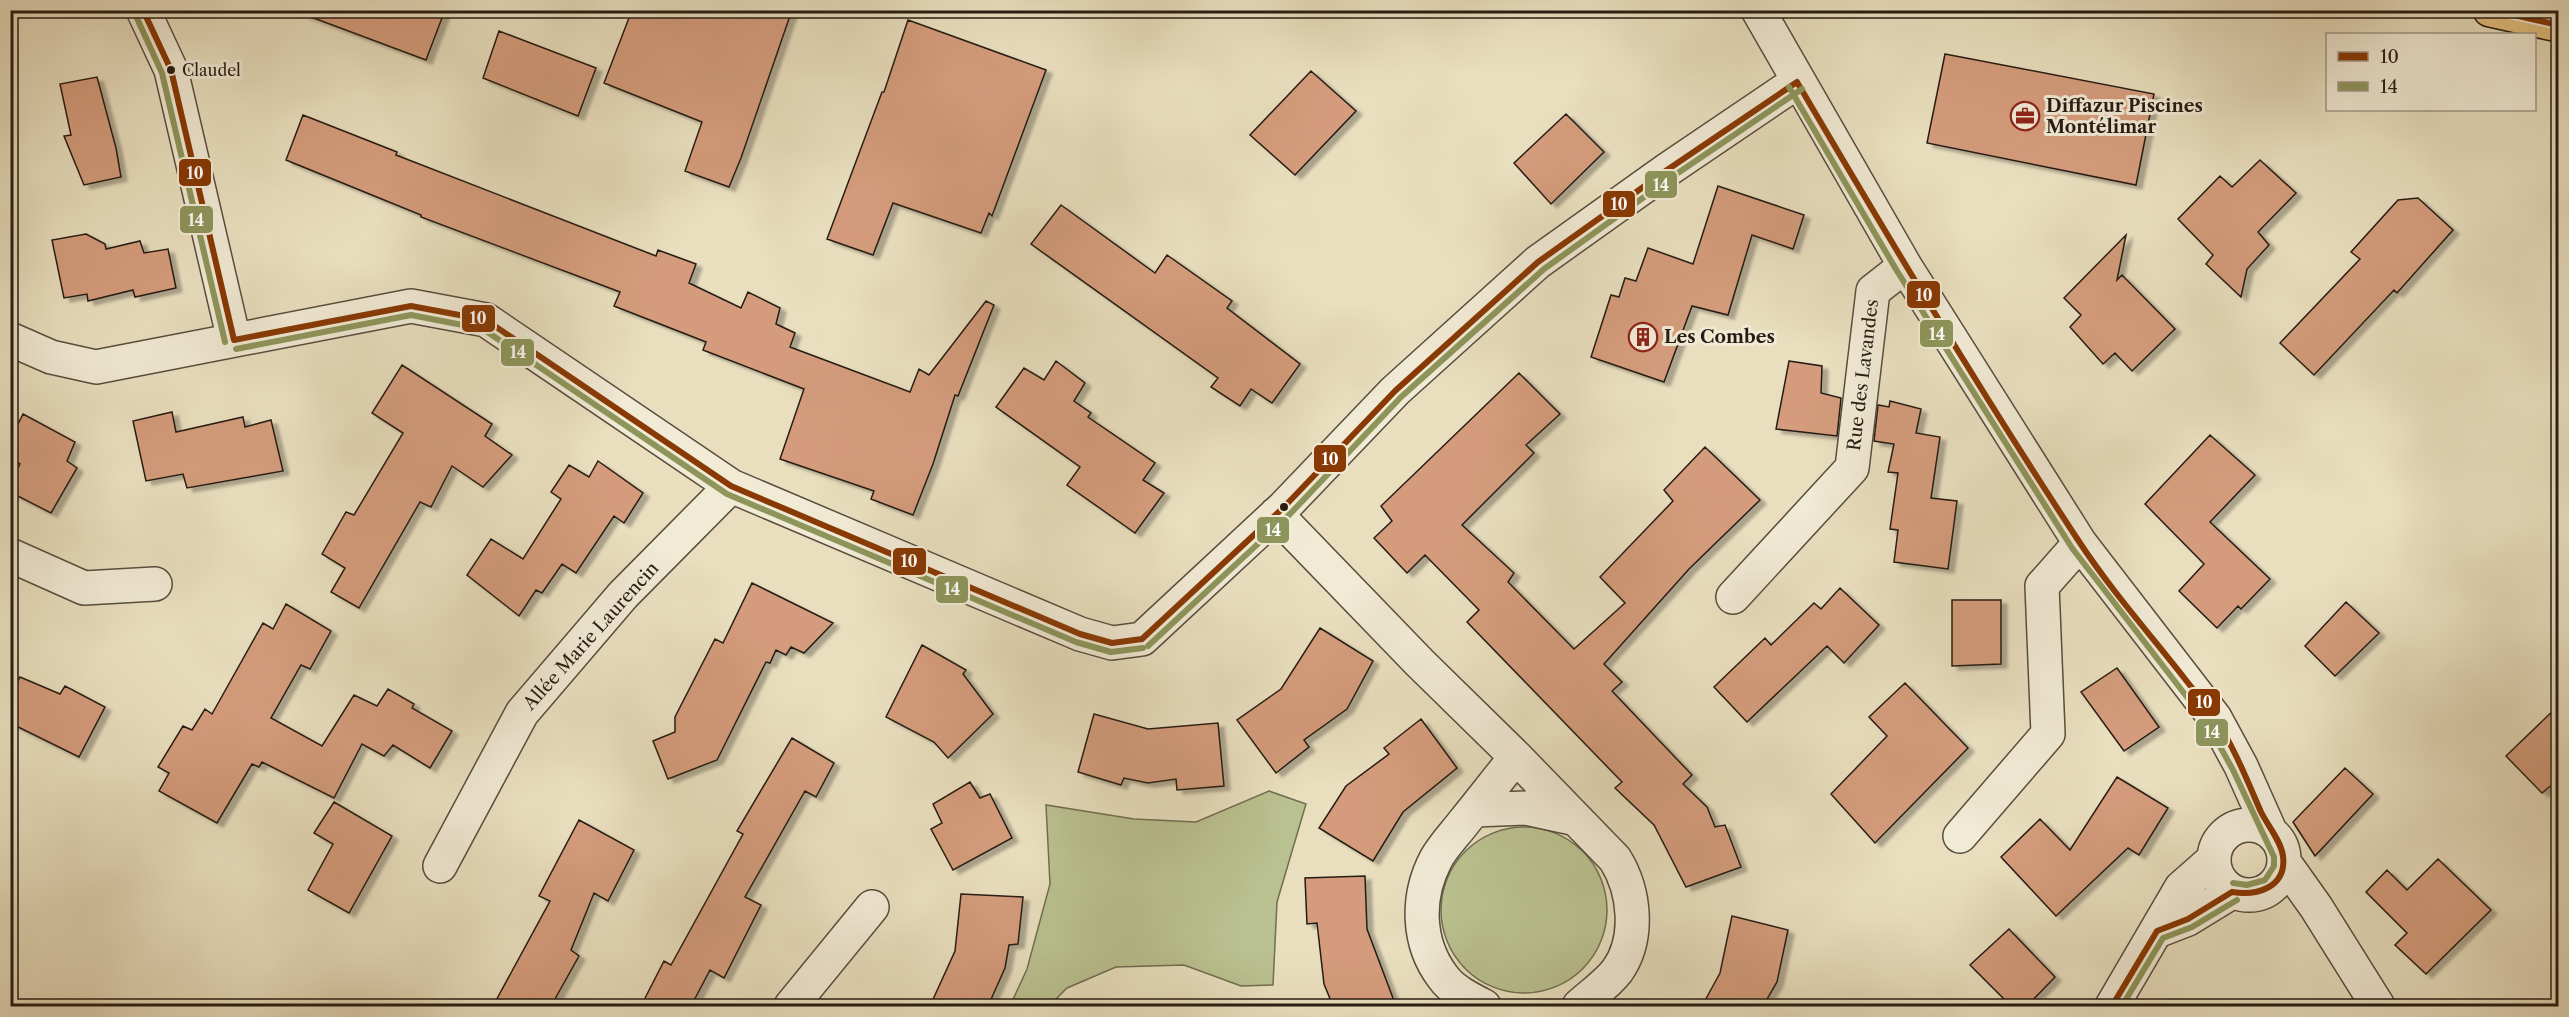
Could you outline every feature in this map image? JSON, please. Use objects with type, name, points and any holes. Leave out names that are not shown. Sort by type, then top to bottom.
[{"type":"main road","points":[[2490,10],[2559,25]]},
{"type":"street","points":[[143,10],[171,70],[234,340]]},
{"type":"street","points":[[1758,10],[1797,82],[1905,266],[2080,543],[2215,718],[2241,766],[2270,831],[2283,851],[2282,873],[2267,891],[2244,896],[2232,892],[2217,876],[2220,846],[2235,808],[2241,766]]},
{"type":"street","points":[[10,339],[51,357],[96,367],[411,306],[486,320],[730,486],[1080,634],[1112,643],[1142,639],[1276,514],[1395,392],[1538,262],[1667,170],[1797,82]]},
{"type":"street","name":"Rue des Lavandes","points":[[1733,597],[1852,468],[1873,291],[1905,266]]},
{"type":"street","name":"Allée Marie Laurencin","points":[[440,866],[522,712],[623,595],[730,486]]},
{"type":"street","points":[[1276,514],[1420,663],[1516,757],[1615,859],[1623,871],[1631,896],[1632,921],[1627,947],[1617,970],[1579,1006]]},
{"type":"street","points":[[1959,836],[2048,734],[2042,586],[2080,543]]},
{"type":"street","points":[[10,555],[84,588],[155,584]]},
{"type":"street","points":[[1484,1006],[1466,997],[1444,979],[1431,957],[1421,907],[1426,881],[1437,858],[1516,757]]},
{"type":"street","points":[[1474,810],[1526,808],[1576,819]]},
{"type":"street","points":[[2112,1006],[2181,888],[2236,827],[2247,825],[2270,831]]},
{"type":"street","points":[[2284,862],[2316,907],[2378,1006]]},
{"type":"street","points":[[2267,891],[2292,897],[2316,907]]},
{"type":"street","points":[[2157,931],[2188,919],[2232,892]]},
{"type":"street","points":[[791,1006],[872,907]]},
{"type":"green space","points":[[1269,791],[1306,804],[1277,902],[1273,985],[1241,986],[1184,965],[1116,967],[1067,988],[1049,1006],[1010,1006],[1027,969],[1050,884],[1046,805],[1134,819],[1196,822]]},
{"type":"green space","points":[[1524,827],[1540,828],[1556,833],[1583,851],[1601,878],[1606,894],[1606,926],[1601,942],[1583,969],[1556,987],[1540,992],[1524,993],[1508,992],[1492,987],[1465,969],[1447,942],[1442,926],[1441,910],[1442,894],[1447,878],[1465,851],[1492,833],[1508,828]]},
{"type":"building","points":[[304,10],[445,10],[426,60],[303,14]]},
{"type":"building","points":[[632,10],[792,10],[729,187],[685,171],[702,122],[604,83]]},
{"type":"building","points":[[908,20],[1046,70],[992,216],[989,213],[981,233],[893,203],[873,255],[827,239],[882,92],[884,92]]},
{"type":"building","points":[[499,31],[596,68],[578,116],[483,78]]},
{"type":"building","points":[[1945,54],[2154,94],[2136,185],[1927,143]]},
{"type":"building","points":[[1311,71],[1356,111],[1295,175],[1250,135]]},
{"type":"building","points":[[97,77],[116,148],[121,177],[84,185],[64,136],[71,135],[60,84]]},
{"type":"building","points":[[1566,114],[1604,152],[1551,204],[1514,163]]},
{"type":"building","points":[[303,115],[397,152],[396,155],[656,256],[658,250],[696,264],[689,283],[741,308],[748,292],[780,308],[776,324],[795,333],[790,347],[910,392],[919,369],[929,375],[986,301],[994,305],[958,396],[955,395],[933,464],[913,515],[871,499],[874,491],[780,459],[804,389],[703,350],[706,342],[614,306],[620,292],[421,217],[421,215],[286,160]]},
{"type":"building","points":[[2260,160],[2296,193],[2258,232],[2269,245],[2247,269],[2241,297],[2206,264],[2213,255],[2178,219],[2220,176],[2232,187]]},
{"type":"building","points":[[1718,186],[1804,215],[1793,249],[1752,235],[1728,315],[1692,306],[1664,382],[1591,357],[1611,295],[1619,297],[1625,278],[1636,281],[1648,248],[1693,264]]},
{"type":"building","points":[[2418,198],[2453,230],[2397,293],[2394,290],[2314,375],[2280,343],[2360,259],[2351,252],[2398,200]]},
{"type":"building","points":[[1061,205],[1155,273],[1167,255],[1232,301],[1227,308],[1300,364],[1272,403],[1251,389],[1240,406],[1211,387],[1218,378],[1031,244]]},
{"type":"building","points":[[86,234],[105,244],[106,249],[140,241],[144,253],[168,249],[176,288],[135,297],[133,290],[88,301],[87,294],[64,298],[52,240]]},
{"type":"building","points":[[2126,235],[2117,280],[2122,275],[2175,329],[2132,371],[2115,353],[2103,364],[2070,327],[2081,315],[2064,298]]},
{"type":"building","points":[[1056,361],[1085,383],[1074,401],[1091,413],[1088,417],[1155,463],[1143,480],[1164,493],[1135,533],[1067,485],[1080,467],[996,407],[1024,368],[1044,380]]},
{"type":"building","points":[[1789,361],[1822,366],[1821,393],[1841,398],[1837,436],[1776,429]]},
{"type":"building","points":[[402,365],[492,424],[485,436],[512,455],[483,487],[452,466],[431,507],[420,502],[359,608],[331,592],[345,568],[322,554],[346,512],[354,515],[403,433],[372,413]]},
{"type":"building","points":[[1519,373],[1560,414],[1526,445],[1534,453],[1462,525],[1514,573],[1508,582],[1574,649],[1625,603],[1600,577],[1673,501],[1664,490],[1705,447],[1760,500],[1689,569],[1604,664],[1622,682],[1612,691],[1692,775],[1683,784],[1707,807],[1715,827],[1725,825],[1741,867],[1686,887],[1654,825],[1615,788],[1622,782],[1467,622],[1479,610],[1425,555],[1407,573],[1374,538],[1392,521],[1381,506]]},
{"type":"building","points":[[1890,401],[1921,409],[1916,433],[1940,437],[1931,498],[1957,501],[1948,569],[1894,562],[1898,530],[1890,529],[1898,473],[1888,472],[1894,444],[1874,441],[1878,405],[1889,407]]},
{"type":"building","points":[[172,412],[176,432],[243,417],[245,427],[271,420],[283,471],[187,488],[183,474],[146,481],[133,421]]},
{"type":"building","points":[[23,414],[75,442],[67,461],[77,468],[51,513],[10,492],[10,483],[20,464],[10,457],[10,440]]},
{"type":"building","points":[[2210,435],[2255,475],[2210,522],[2270,579],[2241,609],[2238,606],[2217,628],[2179,591],[2204,564],[2145,504]]},
{"type":"building","points":[[598,461],[643,493],[624,523],[614,516],[576,573],[562,564],[542,593],[536,590],[519,616],[467,575],[491,539],[523,559],[561,499],[551,492],[569,465],[589,477]]},
{"type":"building","points":[[752,583],[833,623],[804,653],[791,647],[786,655],[776,650],[770,663],[766,662],[717,760],[668,779],[653,741],[675,732],[675,717],[715,639],[723,643]]},
{"type":"building","points":[[1840,588],[1879,625],[1844,663],[1827,646],[1747,722],[1714,687],[1765,638],[1771,645],[1814,603],[1821,609]]},
{"type":"building","points":[[1952,600],[2001,600],[2001,664],[1952,666]]},
{"type":"building","points":[[2346,602],[2379,633],[2335,676],[2305,646]]},
{"type":"building","points":[[286,604],[331,631],[310,669],[301,665],[271,718],[322,746],[354,695],[377,706],[388,689],[414,704],[412,708],[452,731],[430,768],[393,745],[384,756],[362,744],[334,798],[262,762],[259,767],[252,764],[217,823],[159,791],[169,773],[158,767],[183,726],[192,730],[205,709],[212,714],[263,623],[273,629]]},
{"type":"building","points":[[1320,628],[1373,661],[1347,709],[1304,740],[1309,747],[1276,773],[1237,720],[1281,689]]},
{"type":"building","points":[[922,645],[966,670],[963,674],[993,714],[948,758],[934,742],[886,717]]},
{"type":"building","points":[[2117,668],[2159,727],[2124,751],[2081,692]]},
{"type":"building","points":[[20,677],[60,694],[65,686],[105,707],[79,757],[10,723],[10,696]]},
{"type":"building","points":[[1905,683],[1968,748],[1875,843],[1831,794],[1887,736],[1869,717]]},
{"type":"building","points":[[2559,705],[2559,779],[2542,793],[2506,756]]},
{"type":"building","points":[[1094,714],[1148,729],[1218,723],[1224,786],[1177,790],[1176,779],[1148,783],[1124,778],[1121,785],[1078,772]]},
{"type":"building","points":[[1421,719],[1457,768],[1403,812],[1373,861],[1319,828],[1346,786],[1389,754],[1384,748]]},
{"type":"building","points":[[792,738],[834,763],[816,797],[805,791],[745,897],[761,905],[724,978],[710,970],[691,1006],[641,1006],[664,961],[671,965],[743,834],[737,831]]},
{"type":"building","points":[[2345,768],[2373,794],[2315,856],[2293,822]]},
{"type":"building","points":[[2117,777],[2168,808],[2139,855],[2128,848],[2056,916],[2001,857],[2040,819],[2070,850]]},
{"type":"building","points":[[970,782],[980,798],[990,794],[1012,838],[953,870],[931,829],[942,823],[933,804]]},
{"type":"building","points":[[334,802],[392,836],[349,913],[308,890],[333,844],[314,833]]},
{"type":"building","points":[[579,820],[634,850],[608,901],[594,893],[571,950],[579,956],[551,1006],[493,1006],[550,901],[539,896]]},
{"type":"building","points":[[2438,859],[2491,910],[2426,974],[2395,945],[2407,933],[2366,892],[2387,870],[2407,890]]},
{"type":"building","points":[[1365,876],[1367,929],[1396,1006],[1333,1006],[1324,984],[1317,923],[1307,924],[1305,878]]},
{"type":"building","points":[[961,894],[1023,897],[1018,944],[1009,945],[1005,968],[988,1006],[930,1006],[955,951]]},
{"type":"building","points":[[1732,916],[1788,930],[1777,982],[1763,1006],[1702,1006],[1720,973]]},
{"type":"building","points":[[2009,929],[2055,977],[2027,1006],[2011,1006],[1970,965]]},
{"type":"transit line","name":"10","points":[[143,10],[171,70],[234,340]]},
{"type":"transit line","name":"10","points":[[2492,10],[2558,25]]},
{"type":"transit line","name":"14","points":[[135,14],[162,73],[225,342]]},
{"type":"transit line","name":"10","points":[[1797,82],[1935,313],[2078,540],[2116,593],[2208,708],[2228,740],[2261,812],[2280,845],[2283,856],[2280,876],[2268,888],[2251,893],[2232,892]]},
{"type":"transit line","name":"10","points":[[1142,639],[1284,507],[1395,391],[1538,262],[1667,170],[1797,82]]},
{"type":"transit line","name":"14","points":[[1789,87],[1897,271],[2072,548],[2207,723],[2233,770],[2274,857],[2274,866],[2265,880],[2247,885],[2233,883]]},
{"type":"transit line","name":"14","points":[[1148,646],[1290,514],[1401,397],[1544,269],[1672,177],[1802,89]]},
{"type":"transit line","name":"10","points":[[234,340],[411,306],[486,320],[731,486],[1080,634],[1112,643],[1142,639]]},
{"type":"transit line","name":"14","points":[[236,349],[411,315],[483,329],[727,494],[1076,642],[1111,652],[1143,648]]},
{"type":"transit line","name":"10","points":[[2112,1006],[2157,931],[2188,919],[2232,892]]},
{"type":"transit line","name":"14","points":[[2122,1006],[2163,938],[2192,927],[2237,900]]},
{"type":"place","name":"Claudel","points":[[171,70]]},
{"type":"place","name":"Diffazur Piscines Montélimar","points":[[2025,116]]},
{"type":"place","name":"Les Combes","points":[[1643,337]]}]
